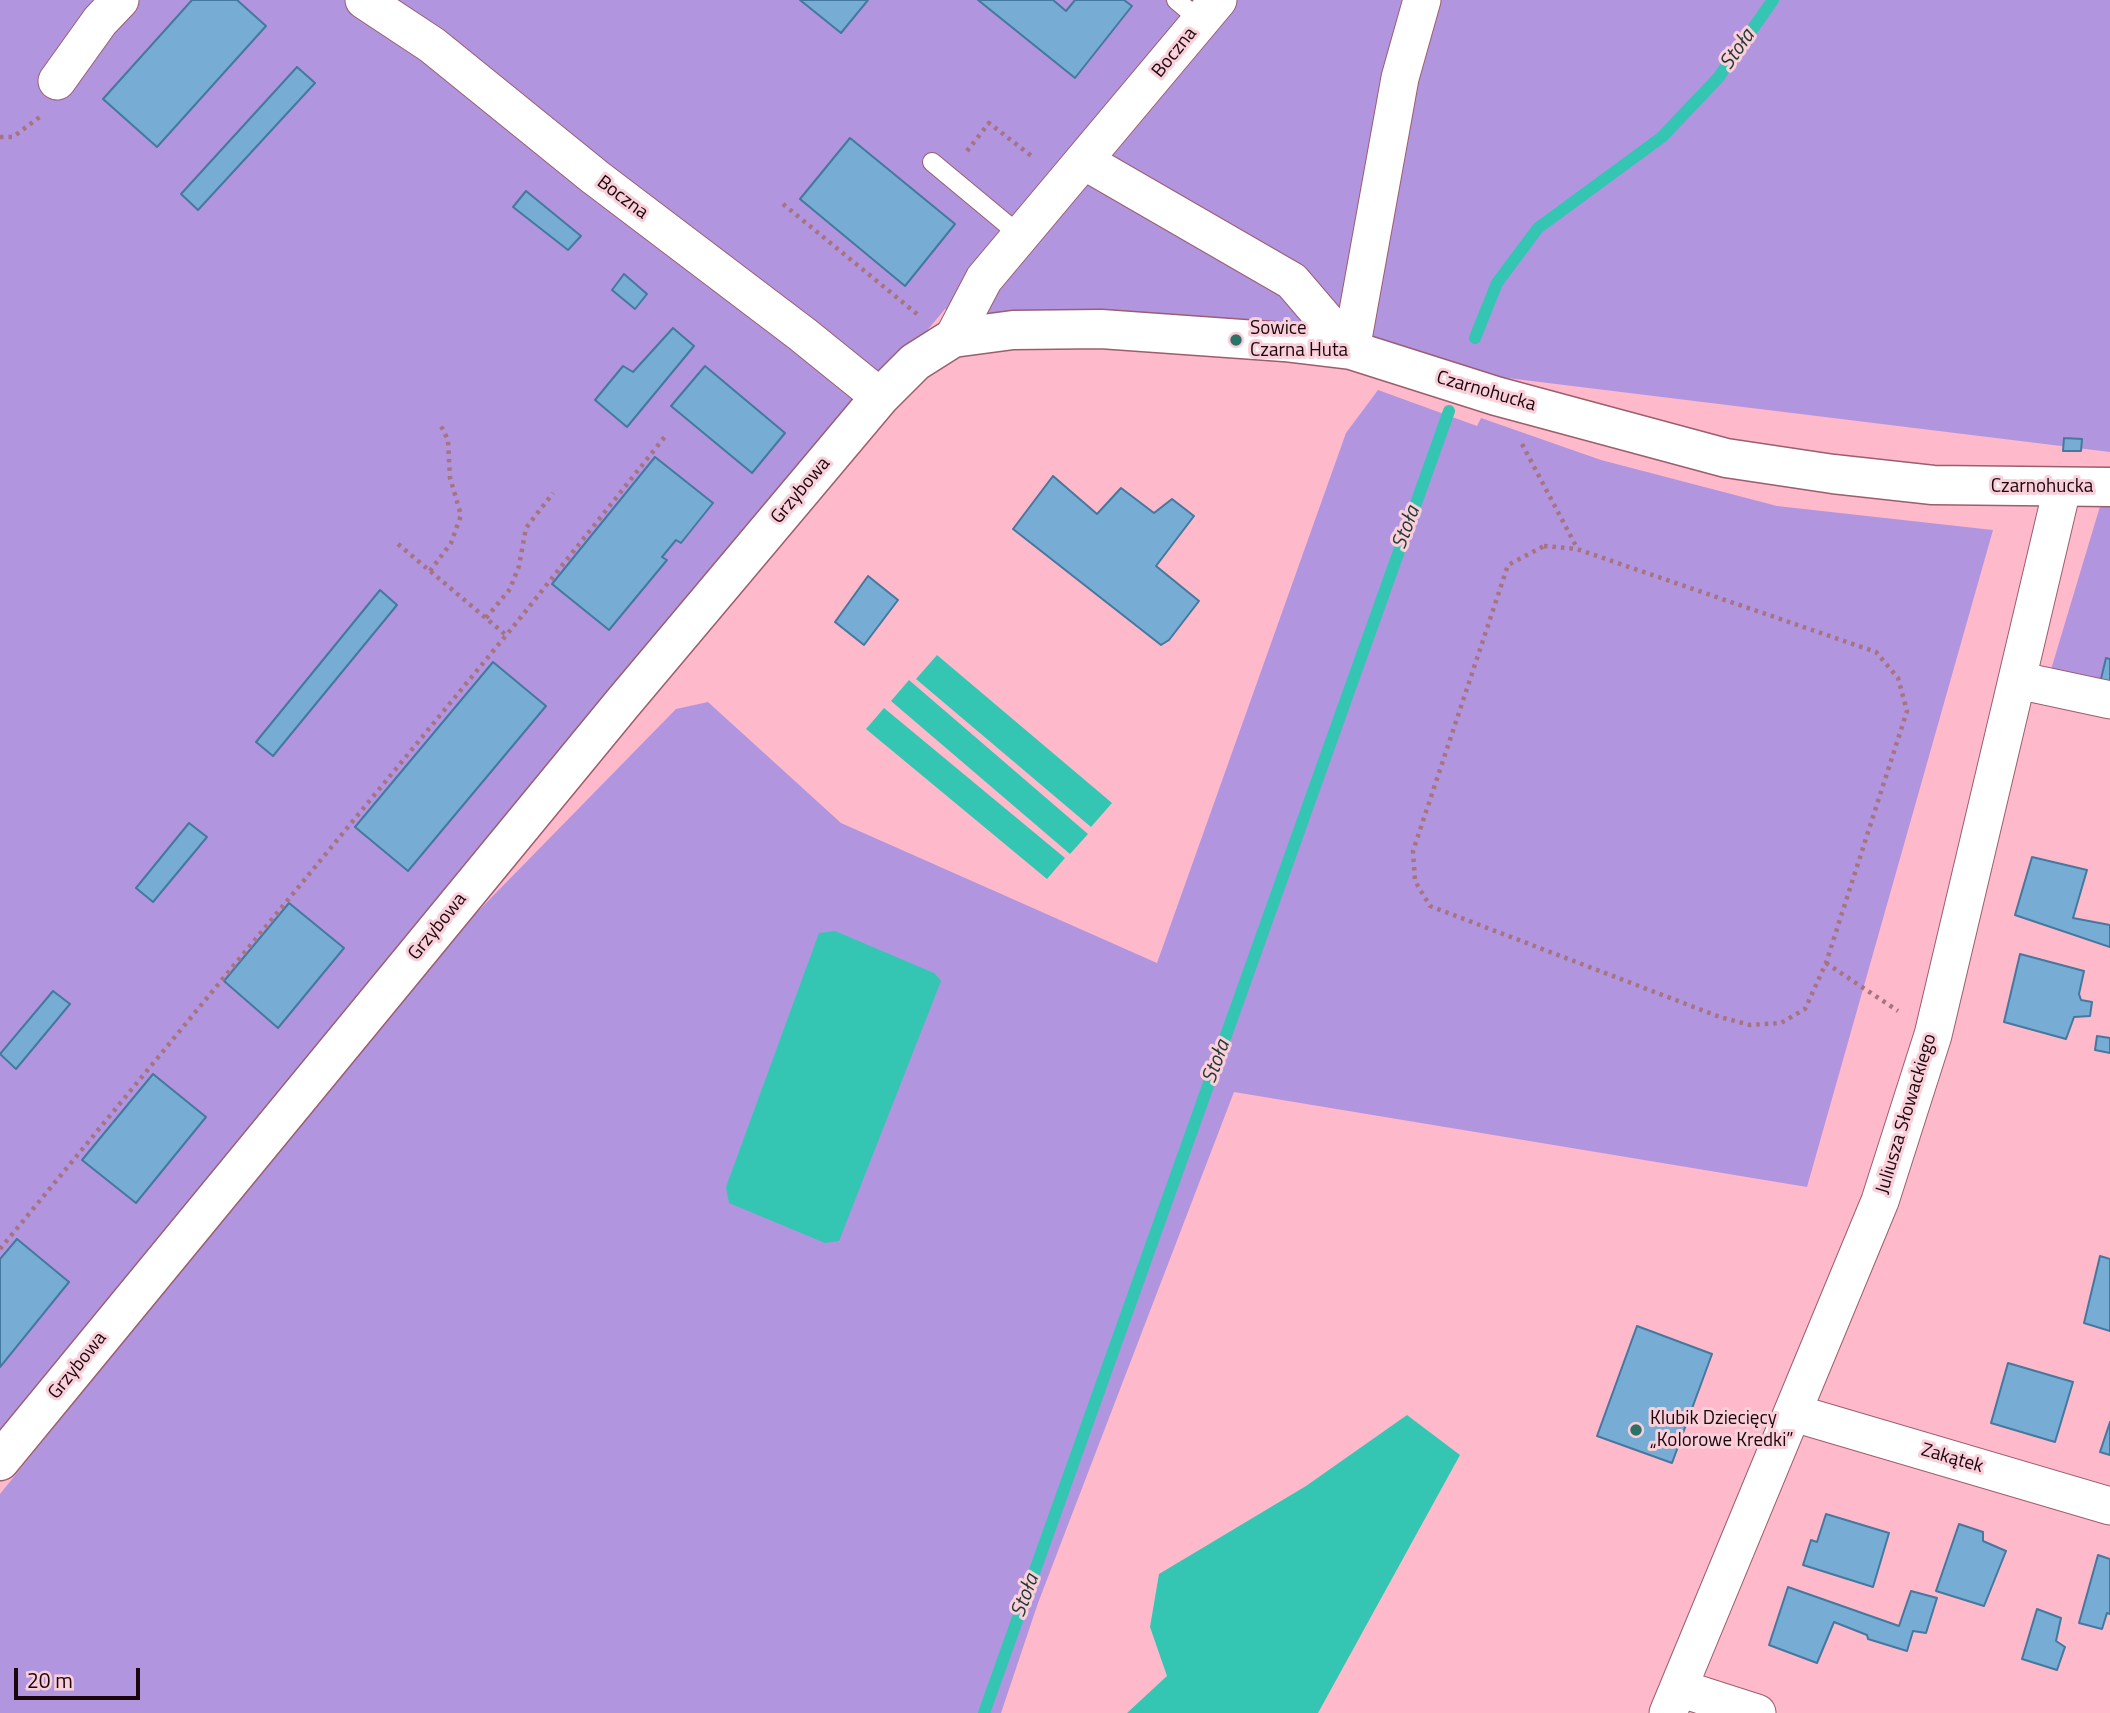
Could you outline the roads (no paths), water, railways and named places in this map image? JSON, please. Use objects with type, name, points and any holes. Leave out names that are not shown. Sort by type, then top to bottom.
[{"type":"street","points":[[57,81],[100,21],[120,0]]},
{"type":"street","name":"Boczna","points":[[364,0],[432,45],[595,177],[802,334],[880,397]]},
{"type":"street","points":[[1351,350],[1400,78],[1422,0]]},
{"type":"street","name":"Boczna","points":[[938,329],[1086,162],[1199,7]]},
{"type":"street","points":[[1086,162],[1292,281],[1351,350]]},
{"type":"street","name":"Czarnohucka","points":[[880,397],[915,362],[938,329],[1101,330],[1284,342],[1351,350],[1496,396],[1726,458],[1933,485],[2062,489],[2110,487]]},
{"type":"street","name":"Grzybowa","points":[[0,1461],[628,696],[880,397]]},
{"type":"street","name":"Juliusza Słowackiego","points":[[1674,1700],[1880,1201],[1933,1035],[2062,489]]},
{"type":"street","points":[[2017,680],[2110,700]]},
{"type":"street","name":"Zakątek","points":[[1794,1413],[2110,1506]]},
{"type":"street","points":[[1674,1700],[1757,1713]]},
{"type":"lane","points":[[932,162],[1021,236]]},
{"type":"waterway","name":"Stoła","points":[[1475,338],[1497,283],[1538,228],[1662,137],[1718,78],[1773,0]]},
{"type":"waterway","name":"Stoła","points":[[984,1713],[1449,411]]},
{"type":"place","name":"Sowice Czarna Huta","points":[[1236,340]]},
{"type":"place","name":"Klubik Dziecięcy „Kolorowe Kredki”","points":[[1636,1430]]}]
